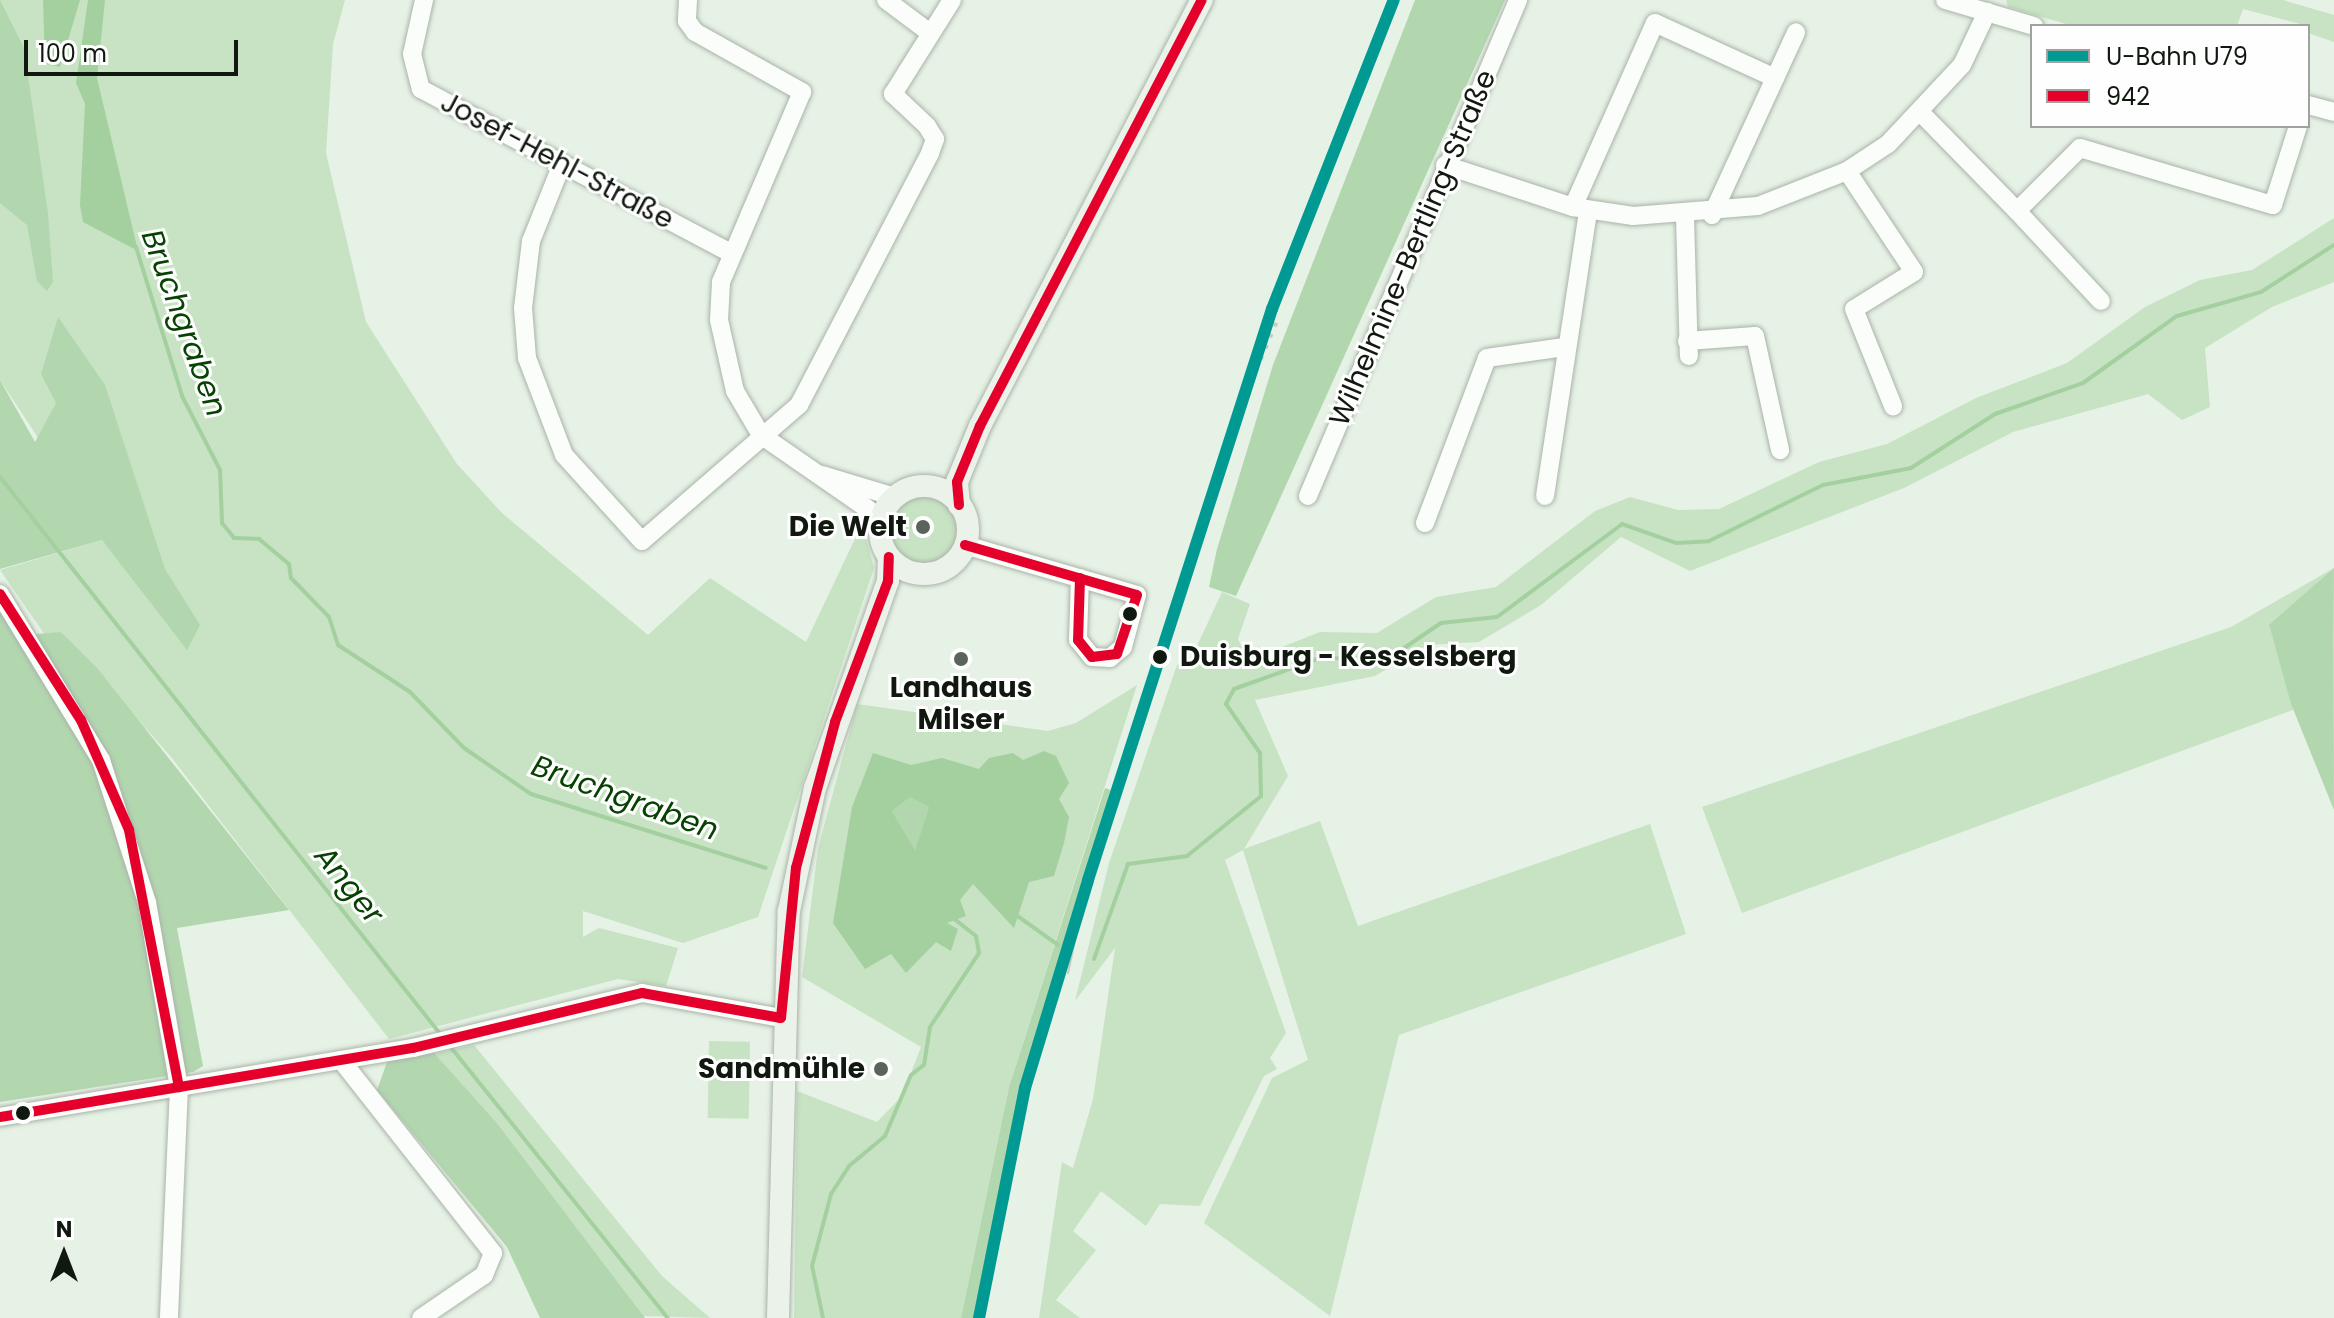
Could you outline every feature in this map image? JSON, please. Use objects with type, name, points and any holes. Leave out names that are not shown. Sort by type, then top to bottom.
[{"type":"main road","points":[[867,642],[901,587],[920,574],[947,567],[965,545],[957,482],[980,426],[1202,0]]},
{"type":"main road","points":[[778,1318],[781,1018],[796,868],[835,722],[867,642],[889,557],[880,526],[895,497],[927,487],[980,426]]},
{"type":"main road","points":[[927,487],[959,505]]},
{"type":"main road","points":[[889,557],[920,574]]},
{"type":"street","name":"Josef-Hehl-Straße","points":[[424,0],[412,54],[421,89],[731,253]]},
{"type":"street","points":[[688,0],[687,21],[695,32],[802,92],[721,282],[724,355],[761,435],[818,474],[880,526]]},
{"type":"street","points":[[886,0],[930,33]]},
{"type":"street","points":[[562,164],[531,241],[523,308],[532,379],[564,455],[642,541],[799,405],[930,153],[935,139],[927,126],[893,94],[952,0]]},
{"type":"street","name":"Wilhelmine-Bertling-Straße","points":[[1308,496],[1445,165],[1518,0]]},
{"type":"street","points":[[1945,0],[2030,25]]},
{"type":"street","points":[[1445,165],[1581,208],[1685,217],[1712,215],[1802,193],[1847,171],[1922,114],[1962,65],[1987,12]]},
{"type":"street","points":[[1545,496],[1581,208],[1655,23],[1775,78]]},
{"type":"street","points":[[1712,215],[1796,32]]},
{"type":"street","points":[[2310,106],[2334,112]]},
{"type":"street","points":[[1922,114],[2101,301]]},
{"type":"street","points":[[2017,211],[2080,148],[2273,205],[2297,128]]},
{"type":"street","points":[[1847,171],[1914,272],[1854,309],[1893,406]]},
{"type":"street","points":[[1685,217],[1688,349],[1755,336],[1780,450]]},
{"type":"street","points":[[1425,523],[1487,358],[1564,347]]},
{"type":"street","points":[[818,474],[895,497]]},
{"type":"street","points":[[965,545],[1080,578],[1137,595],[1123,647],[1110,658],[1092,657],[1078,640],[1080,578]]},
{"type":"street","points":[[0,594],[81,720],[129,830],[179,1087],[169,1318]]},
{"type":"street","points":[[0,1117],[431,1043],[642,993],[781,1018]]},
{"type":"street","points":[[341,1060],[493,1253],[484,1275],[421,1318]]},
{"type":"shaded area","points":[[0,0],[345,0],[333,44],[326,153],[366,322],[457,464],[502,513],[648,635],[710,578],[806,642],[862,524],[874,568],[758,917],[683,943],[583,911],[583,937],[599,928],[678,948],[666,986],[618,979],[389,1039],[171,757],[61,632],[45,635],[0,570],[102,540],[118,559],[0,380]]},
{"type":"shaded area","points":[[0,0],[24,48],[48,213],[53,282],[47,291],[37,281],[27,225],[0,203]]},
{"type":"shaded area","points":[[43,0],[80,0],[60,67],[45,64]]},
{"type":"shaded area","points":[[88,0],[105,0],[97,78],[138,251],[83,222],[80,205],[85,104],[76,83]]},
{"type":"shaded area","points":[[1415,0],[1505,0],[1236,596],[1209,587],[1217,549],[1273,365]]},
{"type":"shaded area","points":[[2006,0],[2283,0],[2334,15],[2334,42],[2310,34],[2310,24],[2243,9],[2238,24],[2066,24],[2008,7]]},
{"type":"shaded area","points":[[2334,218],[2334,282],[2272,307],[2205,348],[2210,407],[2182,420],[2148,394],[2013,432],[1904,488],[1690,571],[1621,537],[1541,605],[1479,642],[1427,645],[1375,676],[1255,700],[1288,776],[1244,849],[1320,821],[1358,926],[1650,824],[1686,934],[1399,1035],[1330,1316],[1204,1223],[1272,1078],[1308,1060],[1243,850],[1225,860],[1286,1033],[1270,1058],[1277,1069],[1264,1076],[1200,1206],[1160,1204],[1146,1226],[1101,1191],[1073,1231],[1096,1250],[1056,1300],[1080,1318],[1039,1318],[1062,1162],[1073,1168],[1093,1099],[1115,948],[1075,1001],[1109,863],[1177,665],[1190,661],[1222,592],[1250,604],[1238,639],[1245,653],[1262,655],[1320,632],[1377,633],[1436,597],[1496,587],[1595,511],[1630,497],[1678,510],[1719,509],[1819,462],[1887,444],[1976,398],[2067,363],[2145,307],[2200,280],[2252,270]]},
{"type":"shaded area","points":[[58,317],[105,385],[165,569],[200,625],[187,650],[102,540],[0,569],[0,380],[35,442],[56,403],[41,374]]},
{"type":"shaded area","points":[[924,495],[949,505],[959,530],[949,555],[924,565],[899,555],[889,530],[899,505]]},
{"type":"shaded area","points":[[2334,568],[2334,778],[2269,625],[2293,710],[1742,913],[1702,807],[2231,627]]},
{"type":"shaded area","points":[[2334,568],[2334,810],[2291,704],[2269,625]]},
{"type":"shaded area","points":[[0,598],[24,635],[61,632],[98,669],[289,910],[177,928],[203,1066],[193,1072],[0,1102]]},
{"type":"shaded area","points":[[1137,685],[1009,1087],[961,1318],[794,1318],[797,1091],[877,1122],[902,1096],[921,1047],[802,977],[818,848],[857,704],[1048,731],[1076,723]]},
{"type":"shaded area","points":[[1044,751],[1056,756],[1069,783],[1059,799],[1069,817],[1054,876],[1029,882],[1014,928],[973,884],[960,900],[966,916],[947,923],[958,929],[951,951],[936,942],[906,973],[891,954],[865,969],[833,923],[852,807],[873,753],[911,765],[942,758],[979,769],[989,758],[1013,753],[1023,760]],"holes":[[[910,797],[929,807],[915,850],[892,811]]]},
{"type":"shaded area","points":[[1105,788],[1111,790],[1020,1089],[974,1318],[961,1318],[1009,1087]]},
{"type":"shaded area","points":[[910,796],[929,807],[915,850],[892,811]]},
{"type":"shaded area","points":[[709,1041],[750,1042],[749,1119],[708,1118]]},
{"type":"shaded area","points":[[474,1045],[662,1276],[710,1318],[643,1316],[497,1123],[434,1054]]},
{"type":"shaded area","points":[[434,1053],[497,1123],[645,1318],[540,1318],[507,1247],[377,1090],[387,1062]]},
{"type":"waterway","points":[[1094,959],[1128,864],[1187,856],[1261,796],[1260,753],[1226,704],[1234,689],[1320,658],[1388,659],[1441,623],[1497,617],[1622,524],[1676,543],[1709,541],[1823,485],[1911,468],[1995,414],[2083,383],[2177,316],[2261,292],[2334,245]]},
{"type":"waterway","name":"Bruchgraben","points":[[136,247],[182,396],[220,470],[222,523],[234,538],[259,539],[289,564],[291,578],[329,617],[338,645],[410,692],[464,748],[531,794],[766,868]]},
{"type":"waterway","name":"Anger","points":[[0,477],[441,1035]]},
{"type":"waterway","points":[[1016,915],[1058,945]]},
{"type":"waterway","points":[[823,1318],[812,1266],[831,1194],[849,1166],[885,1136],[911,1075],[924,1065],[930,1027],[979,953],[976,936],[953,918]]},
{"type":"waterway","name":"Anger","points":[[449,1045],[668,1318]]},
{"type":"tram line","points":[[1068,973],[1088,880]]},
{"type":"railway","points":[[1228,437],[1277,321]]},
{"type":"metro line","name":"U79","points":[[979,1318],[1025,1088],[1088,880],[1272,309],[1394,0]]},
{"type":"transit line","name":"942","points":[[959,505],[957,482],[980,426],[1202,0]]},
{"type":"transit line","name":"942","points":[[965,545],[1137,595]]},
{"type":"transit line","name":"942","points":[[781,1018],[796,868],[835,722],[888,581],[889,557]]},
{"type":"transit line","name":"942","points":[[1080,578],[1078,640],[1092,657],[1117,654],[1137,595]]},
{"type":"transit line","name":"942","points":[[0,594],[81,720],[129,830],[179,1087]]},
{"type":"transit line","name":"942","points":[[0,1117],[413,1048],[642,993],[781,1018]]},
{"type":"place","name":"Die Welt","points":[[923,527]]},
{"type":"place","name":"Duisburg - Kesselsberg","points":[[1160,657]]},
{"type":"place","name":"Landhaus Milser","points":[[961,659]]},
{"type":"place","name":"Sandmühle","points":[[881,1069]]}]
